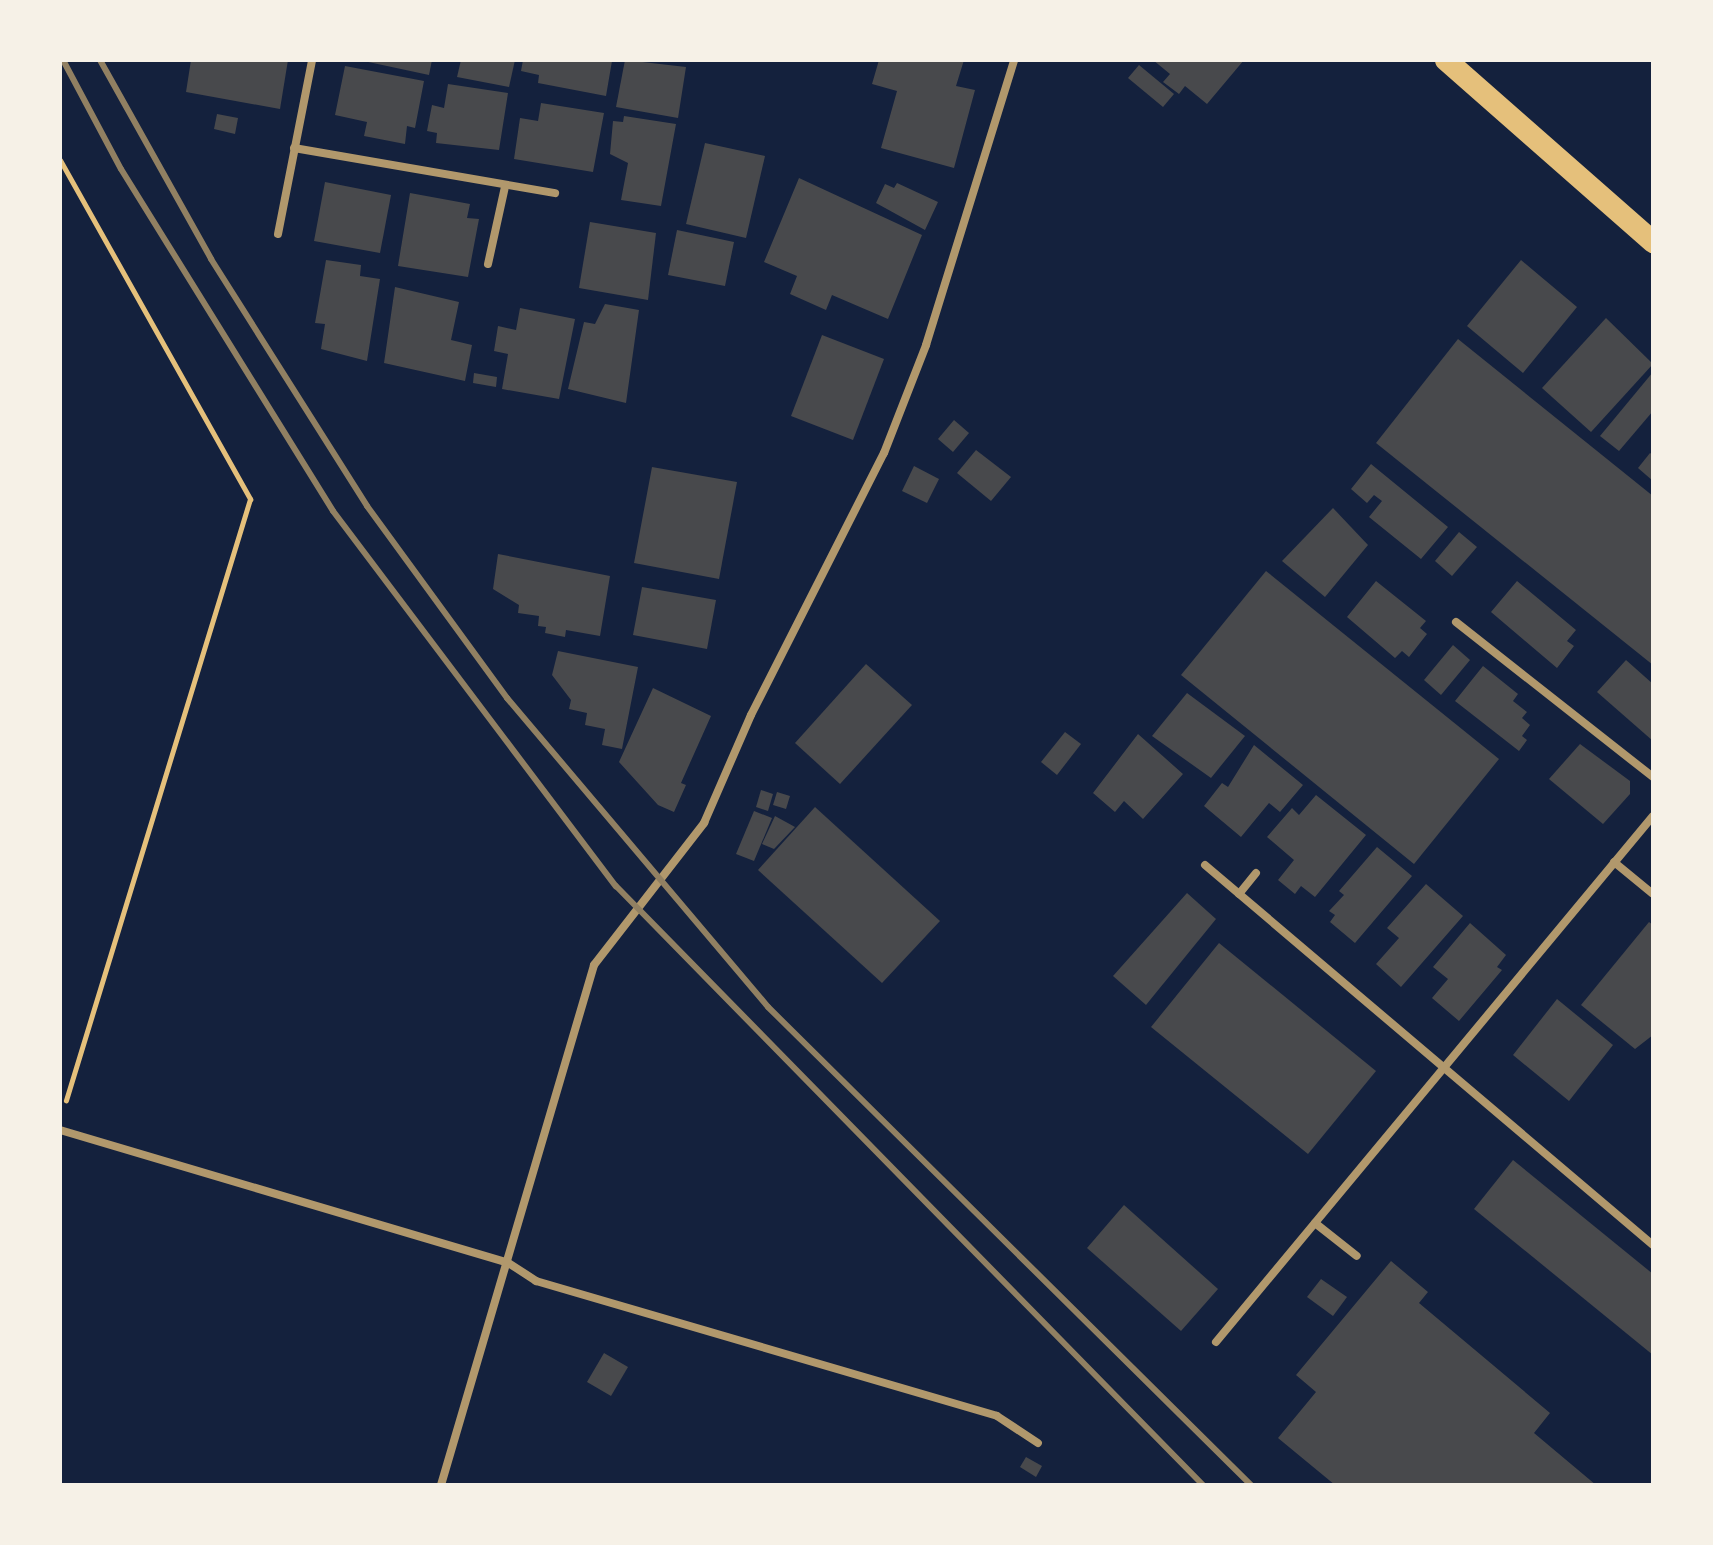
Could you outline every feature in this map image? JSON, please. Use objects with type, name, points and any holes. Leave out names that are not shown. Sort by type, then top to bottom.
[{"type":"highway","points":[[1446,60],[1653,242]]},
{"type":"street","points":[[278,234],[312,60]]},
{"type":"street","points":[[441,1485],[594,965],[704,823],[751,715],[884,453],[926,345],[1014,60]]},
{"type":"street","points":[[294,148],[505,187],[555,193]]},
{"type":"street","points":[[488,264],[505,187]]},
{"type":"street","points":[[1456,622],[1653,777]]},
{"type":"street","points":[[1216,1342],[1653,816]]},
{"type":"street","points":[[1614,862],[1653,894]]},
{"type":"street","points":[[1205,865],[1442,1070],[1653,1245]]},
{"type":"street","points":[[1239,894],[1256,873]]},
{"type":"street","points":[[60,1130],[507,1262],[536,1281],[997,1416],[1038,1443]]},
{"type":"street","points":[[1315,1223],[1357,1256]]},
{"type":"path","points":[[60,160],[250,499],[65,1105]]},
{"type":"building","points":[[191,60],[288,60],[280,109],[186,92]]},
{"type":"building","points":[[359,60],[432,60],[429,75]]},
{"type":"building","points":[[461,60],[515,60],[509,87],[457,77]]},
{"type":"building","points":[[523,60],[612,61],[606,96],[538,83],[539,75],[521,71]]},
{"type":"building","points":[[625,60],[686,67],[678,118],[616,107]]},
{"type":"building","points":[[879,60],[964,60],[956,86],[975,90],[954,168],[881,148],[897,91],[872,84]]},
{"type":"building","points":[[1153,60],[1244,60],[1207,104],[1185,86],[1179,94],[1163,82],[1170,74]]},
{"type":"building","points":[[1139,65],[1174,94],[1163,107],[1128,78]]},
{"type":"building","points":[[345,66],[424,81],[415,128],[407,126],[405,144],[364,136],[367,122],[335,115]]},
{"type":"building","points":[[448,84],[508,93],[499,150],[436,143],[437,133],[427,131],[432,105],[444,108]]},
{"type":"building","points":[[541,103],[604,113],[593,172],[514,159],[520,118],[538,121]]},
{"type":"building","points":[[217,114],[238,118],[235,134],[214,129]]},
{"type":"building","points":[[624,116],[676,124],[661,206],[621,200],[628,163],[610,154],[613,121],[623,122]]},
{"type":"building","points":[[705,143],[765,156],[746,238],[686,224]]},
{"type":"building","points":[[799,178],[922,235],[888,319],[832,295],[826,310],[790,294],[797,276],[764,262]]},
{"type":"building","points":[[325,182],[391,195],[380,253],[314,241]]},
{"type":"building","points":[[897,183],[938,202],[925,230],[876,203],[885,184],[894,188]]},
{"type":"building","points":[[410,193],[470,204],[467,218],[479,219],[468,277],[398,266]]},
{"type":"building","points":[[590,222],[656,233],[648,300],[579,288]]},
{"type":"building","points":[[677,230],[734,242],[725,286],[668,275]]},
{"type":"building","points":[[326,260],[361,265],[360,276],[380,279],[367,361],[321,349],[325,324],[315,323]]},
{"type":"building","points":[[1521,260],[1577,307],[1523,373],[1467,326]]},
{"type":"building","points":[[395,287],[459,302],[451,340],[472,345],[465,381],[384,363]]},
{"type":"building","points":[[605,304],[639,310],[626,403],[568,389],[584,322],[595,324]]},
{"type":"building","points":[[520,308],[575,319],[559,399],[502,389],[508,354],[494,351],[498,326],[516,330]]},
{"type":"building","points":[[1606,318],[1653,364],[1591,432],[1542,388]]},
{"type":"building","points":[[822,335],[884,359],[853,440],[791,416]]},
{"type":"building","points":[[1458,339],[1653,496],[1653,665],[1376,443]]},
{"type":"building","points":[[1653,372],[1653,411],[1619,451],[1600,436]]},
{"type":"building","points":[[474,373],[497,377],[496,387],[473,383]]},
{"type":"building","points":[[954,420],[969,433],[953,452],[938,439]]},
{"type":"building","points":[[976,450],[1011,477],[991,501],[957,473]]},
{"type":"building","points":[[1650,453],[1653,455],[1653,481],[1638,468]]},
{"type":"building","points":[[1371,464],[1448,527],[1421,559],[1369,517],[1382,501],[1374,495],[1367,503],[1351,489]]},
{"type":"building","points":[[914,466],[939,479],[927,503],[902,491]]},
{"type":"building","points":[[652,467],[737,482],[719,579],[634,563]]},
{"type":"building","points":[[1333,508],[1368,545],[1325,597],[1282,561]]},
{"type":"building","points":[[1459,532],[1477,547],[1452,576],[1435,561]]},
{"type":"building","points":[[498,554],[610,576],[600,636],[566,630],[565,637],[545,633],[546,627],[538,626],[539,616],[518,613],[519,605],[493,589]]},
{"type":"building","points":[[1266,571],[1499,759],[1414,864],[1181,675]]},
{"type":"building","points":[[1376,581],[1426,621],[1420,628],[1427,634],[1409,657],[1402,651],[1395,658],[1347,617]]},
{"type":"building","points":[[1517,581],[1576,630],[1567,641],[1574,646],[1557,668],[1491,612]]},
{"type":"building","points":[[642,587],[716,600],[707,649],[633,635]]},
{"type":"building","points":[[1453,645],[1470,660],[1441,695],[1424,680]]},
{"type":"building","points":[[558,651],[638,667],[622,749],[602,745],[605,729],[585,725],[587,713],[569,709],[571,700],[552,675]]},
{"type":"building","points":[[1626,660],[1653,684],[1653,741],[1597,692]]},
{"type":"building","points":[[866,664],[912,705],[840,784],[795,743]]},
{"type":"building","points":[[1483,666],[1518,694],[1513,701],[1527,712],[1522,718],[1530,725],[1522,736],[1527,740],[1519,751],[1455,701]]},
{"type":"building","points":[[653,688],[711,716],[681,783],[686,785],[674,812],[658,805],[619,762]]},
{"type":"building","points":[[1187,693],[1245,736],[1211,778],[1152,736]]},
{"type":"building","points":[[1065,732],[1081,744],[1057,775],[1041,762]]},
{"type":"building","points":[[1138,734],[1183,774],[1143,819],[1124,801],[1115,812],[1093,793]]},
{"type":"building","points":[[1580,744],[1630,781],[1630,794],[1603,824],[1549,779]]},
{"type":"building","points":[[1254,745],[1303,785],[1280,812],[1269,803],[1241,837],[1204,806],[1222,783],[1228,787]]},
{"type":"building","points":[[761,790],[773,794],[768,811],[756,807]]},
{"type":"building","points":[[777,792],[790,796],[786,809],[773,805]]},
{"type":"building","points":[[1316,795],[1366,835],[1315,897],[1301,886],[1295,894],[1278,880],[1294,860],[1267,837],[1292,808],[1299,815]]},
{"type":"building","points":[[815,807],[940,921],[882,983],[758,870]]},
{"type":"building","points":[[754,811],[772,818],[754,861],[736,854]]},
{"type":"building","points":[[775,816],[795,827],[774,849],[762,844]]},
{"type":"building","points":[[1377,847],[1412,876],[1355,943],[1330,922],[1335,915],[1329,911],[1344,895],[1339,891]]},
{"type":"building","points":[[1426,884],[1463,916],[1401,987],[1376,964],[1399,938],[1387,928]]},
{"type":"building","points":[[1187,893],[1216,919],[1146,1005],[1113,976]]},
{"type":"building","points":[[1649,922],[1653,925],[1653,1035],[1635,1049],[1581,1005]]},
{"type":"building","points":[[1470,923],[1506,955],[1497,967],[1502,970],[1459,1021],[1432,998],[1448,979],[1433,967]]},
{"type":"building","points":[[1219,943],[1376,1071],[1308,1154],[1151,1027]]},
{"type":"building","points":[[1557,999],[1613,1045],[1569,1101],[1513,1055]]},
{"type":"building","points":[[1513,1160],[1653,1274],[1653,1355],[1474,1209]]},
{"type":"building","points":[[1124,1205],[1218,1289],[1181,1331],[1087,1248]]},
{"type":"building","points":[[1391,1261],[1428,1292],[1419,1303],[1550,1413],[1534,1433],[1596,1485],[1335,1485],[1278,1438],[1316,1392],[1296,1375]]},
{"type":"building","points":[[1321,1279],[1347,1297],[1333,1316],[1307,1297]]},
{"type":"building","points":[[604,1353],[628,1367],[611,1396],[587,1382]]},
{"type":"building","points":[[1026,1457],[1042,1466],[1036,1477],[1020,1467]]},
{"type":"railway","points":[[63,60],[121,169],[333,511],[616,886],[1203,1485]]},
{"type":"railway","points":[[100,60],[211,259],[367,506],[507,698],[768,1007],[1251,1485]]}]
